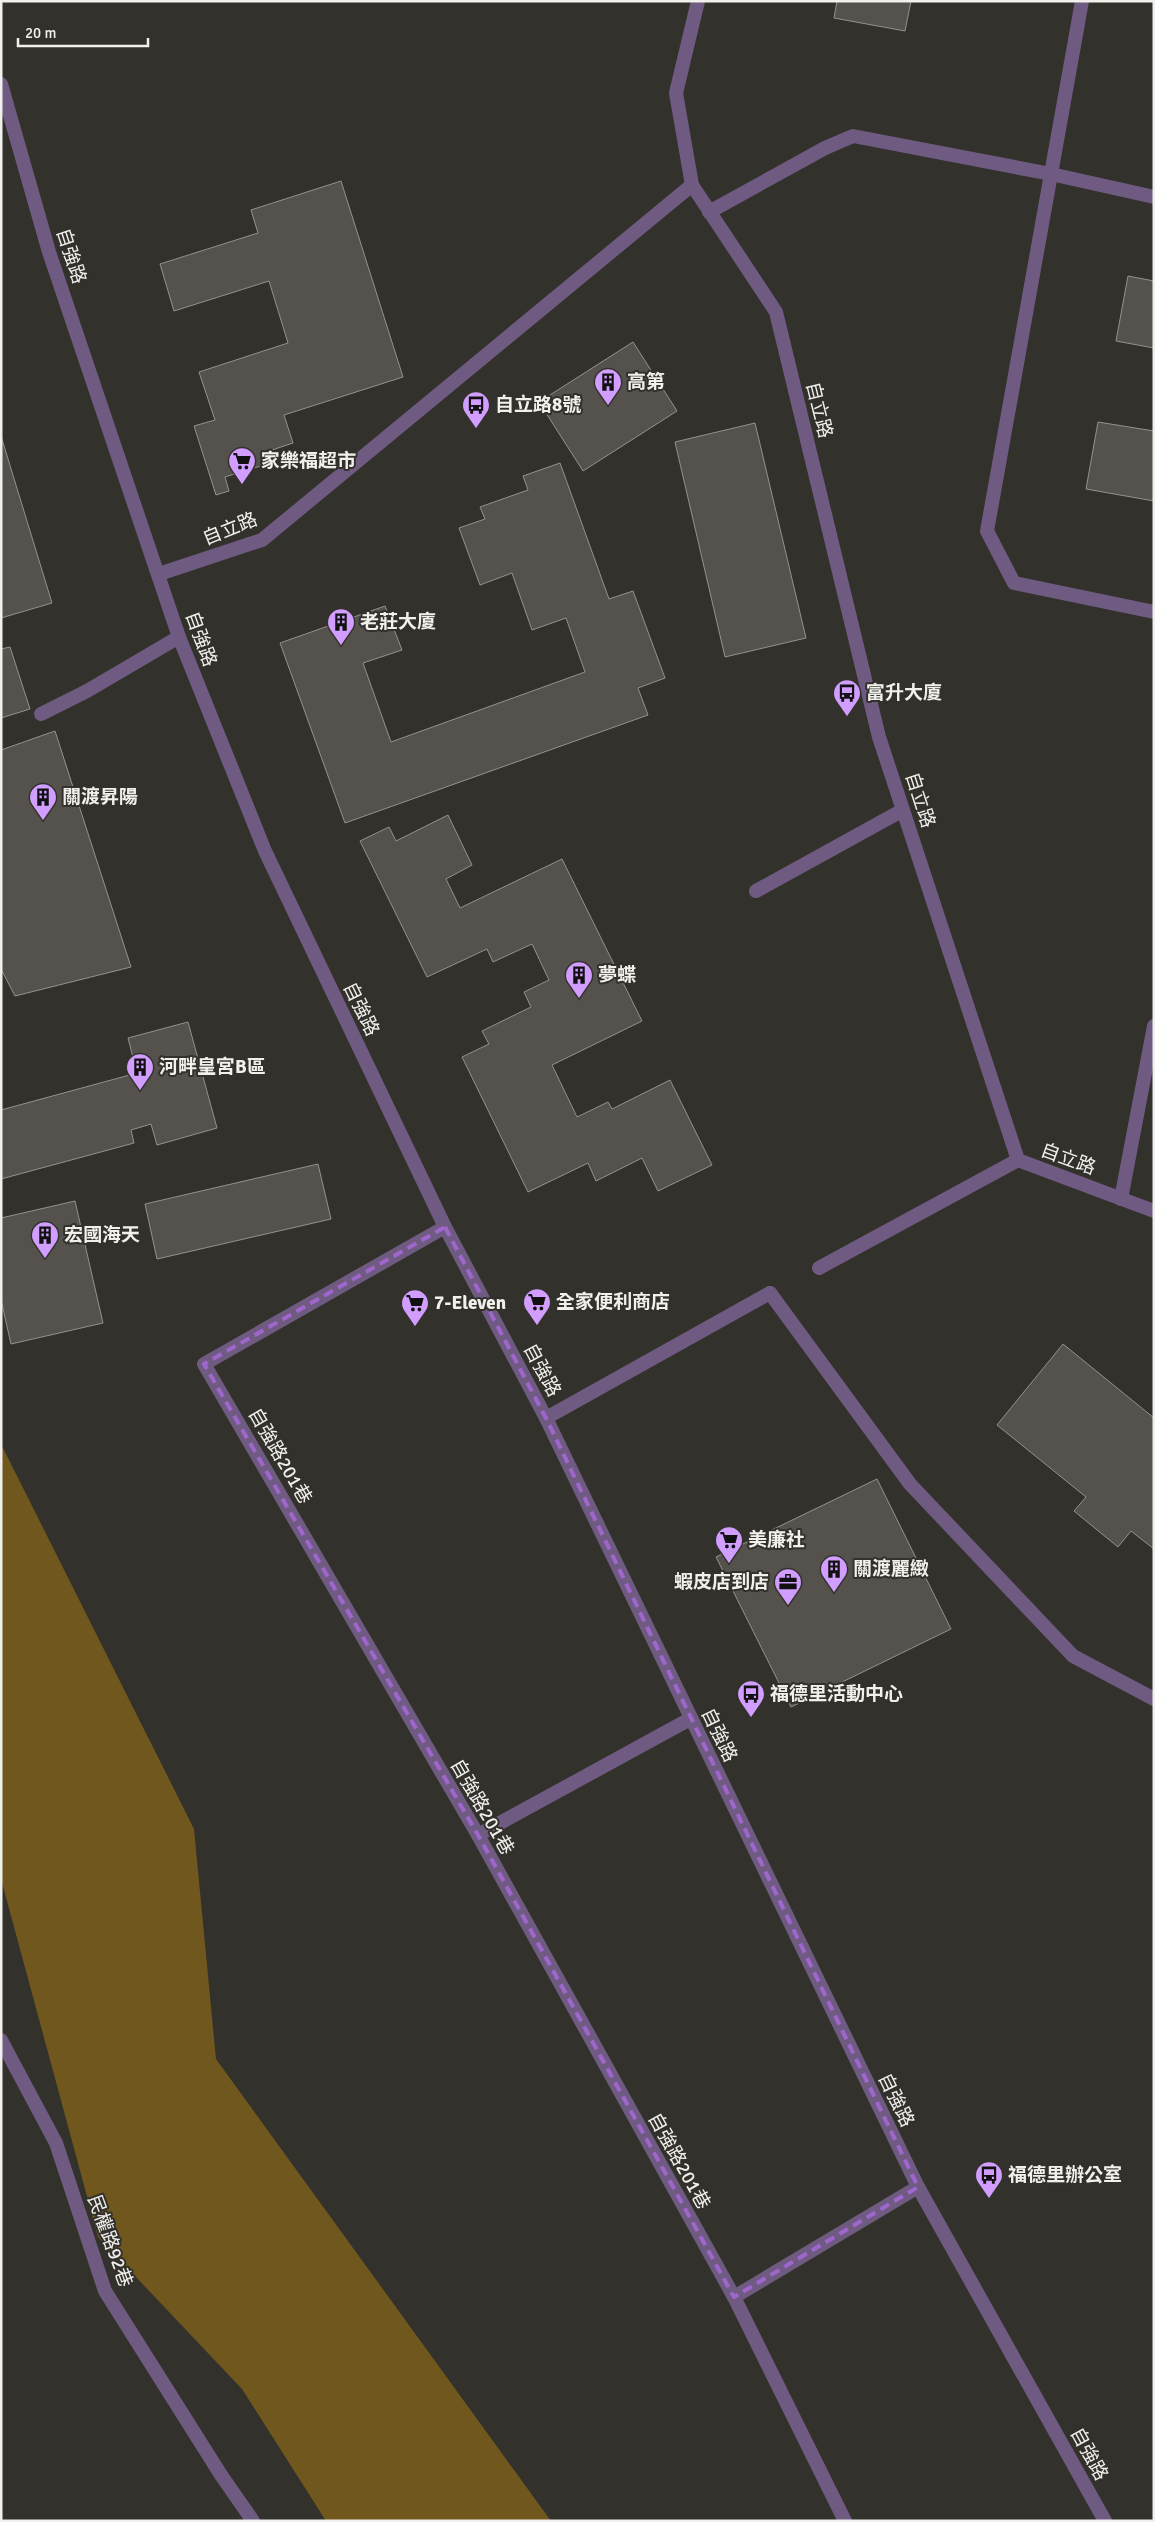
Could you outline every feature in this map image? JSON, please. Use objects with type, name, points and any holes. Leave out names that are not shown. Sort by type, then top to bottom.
[{"type":"street","points":[[692,185],[676,93],[698,1]]},
{"type":"street","points":[[1082,1],[987,531],[1014,583],[1154,612]]},
{"type":"street","name":"自強路","points":[[1,84],[50,252],[179,637],[265,851],[445,1227],[546,1418],[690,1720],[918,2187],[1105,2521]]},
{"type":"street","points":[[709,212],[825,148],[853,136],[1051,174],[1154,197]]},
{"type":"street","name":"自立路","points":[[159,574],[262,540],[692,185],[776,312],[879,737],[1018,1160],[1154,1211]]},
{"type":"street","points":[[41,714],[87,691],[179,637]]},
{"type":"street","points":[[756,891],[903,810]]},
{"type":"street","points":[[1121,1199],[1154,1026]]},
{"type":"street","points":[[819,1268],[1018,1160]]},
{"type":"street","name":"自強路201巷","points":[[445,1227],[204,1364],[478,1836],[734,2297],[844,2521]]},
{"type":"street","points":[[546,1418],[770,1293],[917,1491],[1073,1656],[1154,1699]]},
{"type":"street","points":[[478,1836],[690,1720]]},
{"type":"street","name":"民權路92巷","points":[[1,2040],[56,2143],[104,2291],[253,2521]]},
{"type":"street","points":[[734,2297],[918,2187]]},
{"type":"highlighted area","points":[[445,1227],[546,1418],[918,2187],[734,2297],[478,1835],[204,1364]]},
{"type":"shaded area","points":[[1,1444],[194,1829],[216,2059],[551,2521],[326,2521],[242,2389],[98,2237],[1,1879]]},
{"type":"building","points":[[837,1],[911,1],[905,31],[834,18]]},
{"type":"building","points":[[341,181],[403,377],[284,415],[293,443],[263,453],[267,464],[225,477],[229,491],[216,495],[194,426],[215,420],[199,372],[288,343],[269,281],[174,311],[160,264],[258,233],[251,210]]},
{"type":"building","points":[[1128,276],[1154,281],[1154,348],[1116,341]]},
{"type":"building","name":"高第","points":[[633,342],[677,411],[583,471],[539,402]]},
{"type":"building","points":[[1098,422],[1154,431],[1154,501],[1086,489]]},
{"type":"building","points":[[755,423],[806,638],[725,657],[675,442]]},
{"type":"building","points":[[1,436],[52,603],[1,618]]},
{"type":"building","name":"老莊大廈","points":[[560,463],[609,599],[633,591],[665,678],[638,688],[648,715],[345,823],[280,643],[385,606],[402,650],[363,663],[391,742],[585,672],[566,618],[532,630],[512,573],[480,585],[459,528],[485,519],[480,507],[528,490],[523,476]]},
{"type":"building","points":[[10,647],[30,709],[1,718],[1,649]]},
{"type":"building","name":"關渡昇陽","points":[[55,731],[131,967],[15,996],[1,969],[1,750]]},
{"type":"building","name":"夢蝶","points":[[448,815],[472,865],[446,879],[460,908],[562,859],[642,1021],[552,1065],[577,1117],[608,1102],[612,1109],[670,1080],[712,1165],[658,1191],[642,1158],[596,1181],[588,1163],[528,1192],[462,1057],[489,1044],[482,1031],[531,1007],[524,992],[549,980],[532,944],[493,962],[487,949],[427,977],[360,841],[389,827],[396,841]]},
{"type":"building","name":"河畔皇宮B區","points":[[188,1022],[217,1128],[157,1145],[151,1124],[131,1130],[134,1143],[1,1179],[1,1110],[137,1073],[128,1038]]},
{"type":"building","name":"宏國海天","points":[[318,1164],[331,1219],[157,1259],[145,1204]]},
{"type":"building","name":"宏國海天","points":[[75,1201],[103,1323],[11,1344],[1,1300],[1,1218]]},
{"type":"building","points":[[1063,1344],[1154,1418],[1154,1549],[1131,1531],[1118,1547],[1074,1511],[1086,1497],[997,1425]]},
{"type":"building","name":"關渡麗緻","points":[[877,1479],[951,1629],[791,1707],[716,1557]]},
{"type":"place","name":"高第","points":[[608,406]]},
{"type":"place","name":"自立路8號","points":[[476,429]]},
{"type":"place","name":"家樂福超市","points":[[242,485]]},
{"type":"place","name":"老莊大廈","points":[[341,646]]},
{"type":"place","name":"富升大廈","points":[[847,717]]},
{"type":"place","name":"關渡昇陽","points":[[43,821]]},
{"type":"place","name":"夢蝶","points":[[579,999]]},
{"type":"place","name":"河畔皇宮B區","points":[[140,1091]]},
{"type":"place","name":"宏國海天","points":[[45,1259]]},
{"type":"place","name":"全家便利商店","points":[[537,1326]]},
{"type":"place","name":"7-Eleven","points":[[415,1327]]},
{"type":"place","name":"美廉社","points":[[729,1564]]},
{"type":"place","name":"關渡麗緻","points":[[834,1593]]},
{"type":"place","name":"蝦皮店到店","points":[[788,1606]]},
{"type":"place","name":"福德里活動中心","points":[[751,1718]]},
{"type":"place","name":"福德里辦公室","points":[[989,2199]]}]
